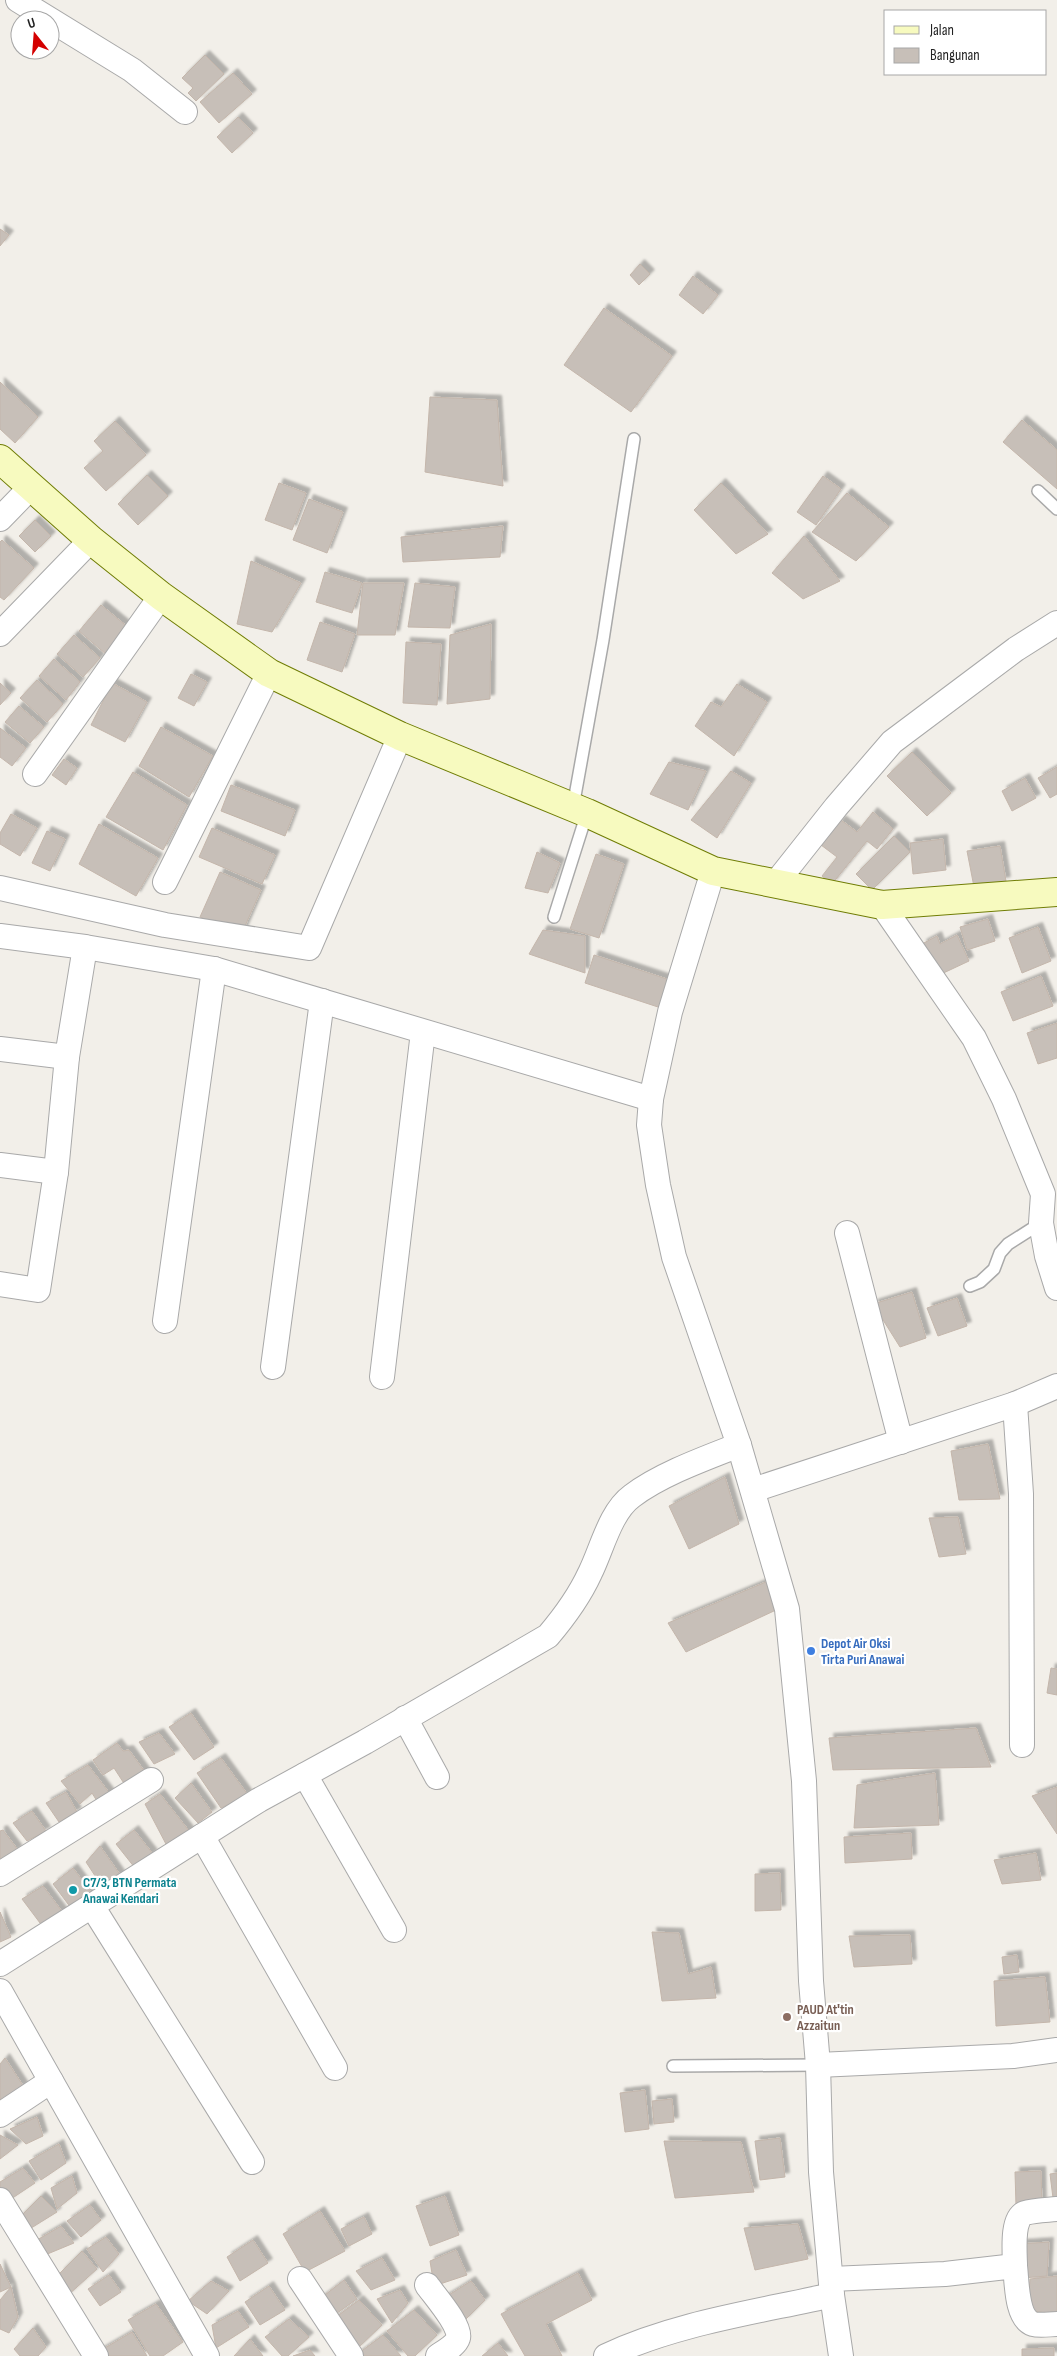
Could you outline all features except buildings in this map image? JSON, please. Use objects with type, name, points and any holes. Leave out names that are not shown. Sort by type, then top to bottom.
[{"type":"street","points":[[18,0],[132,70],[185,112]]},
{"type":"street","points":[[0,459],[91,540],[161,596],[269,673],[400,736],[580,810],[713,871],[882,905],[1057,892]]},
{"type":"street","points":[[0,519],[31,487]]},
{"type":"street","points":[[0,634],[91,540]]},
{"type":"street","points":[[35,774],[161,596]]},
{"type":"street","points":[[775,884],[892,742],[1016,648],[1057,623]]},
{"type":"street","points":[[165,882],[269,673]]},
{"type":"street","points":[[0,888],[165,925],[309,948],[400,736]]},
{"type":"street","points":[[713,871],[670,1012],[650,1099],[650,1126],[658,1186],[674,1257],[740,1445],[787,1609],[804,1781],[811,1981],[818,2065],[821,2172],[831,2287],[841,2356]]},
{"type":"street","points":[[882,905],[974,1038],[1050,1191],[1041,1223],[1047,1256],[1057,1288]]},
{"type":"street","points":[[0,936],[85,947],[214,969],[650,1099]]},
{"type":"street","points":[[0,1284],[38,1290],[56,1172],[67,1057],[85,947]]},
{"type":"street","points":[[165,1321],[214,969]]},
{"type":"street","points":[[272,1367],[322,1001]]},
{"type":"street","points":[[382,1377],[423,1032]]},
{"type":"street","points":[[0,1049],[67,1057]]},
{"type":"street","points":[[0,1165],[56,1172]]},
{"type":"street","points":[[847,1233],[901,1442]]},
{"type":"street","points":[[753,1490],[1014,1404],[1057,1386]]},
{"type":"street","points":[[1014,1404],[1021,1494],[1022,1745]]},
{"type":"street","points":[[0,1964],[259,1800],[548,1636],[570,1610],[590,1573],[615,1517],[631,1496],[680,1469],[740,1445]]},
{"type":"street","points":[[406,1718],[437,1777]]},
{"type":"street","points":[[305,1775],[394,1930]]},
{"type":"street","points":[[0,1874],[151,1780]]},
{"type":"street","points":[[202,1836],[335,2068]]},
{"type":"street","points":[[92,1906],[252,2162]]},
{"type":"street","points":[[0,1991],[207,2356]]},
{"type":"street","points":[[818,2065],[1004,2056],[1057,2050]]},
{"type":"street","points":[[0,2115],[51,2080]]},
{"type":"street","points":[[0,2200],[91,2354]]},
{"type":"street","points":[[1057,2209],[1024,2213],[1019,2217],[1015,2227],[1015,2266],[1022,2311],[1026,2319],[1034,2324],[1057,2324]]},
{"type":"street","points":[[606,2356],[638,2341],[831,2287],[1015,2266]]},
{"type":"street","points":[[300,2279],[351,2356]]},
{"type":"street","points":[[427,2285],[458,2328],[456,2342],[438,2356]]},
{"type":"lane","points":[[554,917],[580,810],[603,640],[634,440]]},
{"type":"lane","points":[[1038,491],[1057,509]]},
{"type":"lane","points":[[970,1286],[980,1282],[994,1269],[1000,1253],[1008,1244],[1041,1223]]},
{"type":"lane","points":[[673,2066],[818,2065]]},
{"type":"place","name":"Depot Air Oksi Tirta Puri Anawai","points":[[811,1651]]},
{"type":"place","name":"C7/3, BTN Permata Anawai Kendari","points":[[73,1890]]},
{"type":"place","name":"PAUD At'tin Azzaitun","points":[[787,2017]]}]
